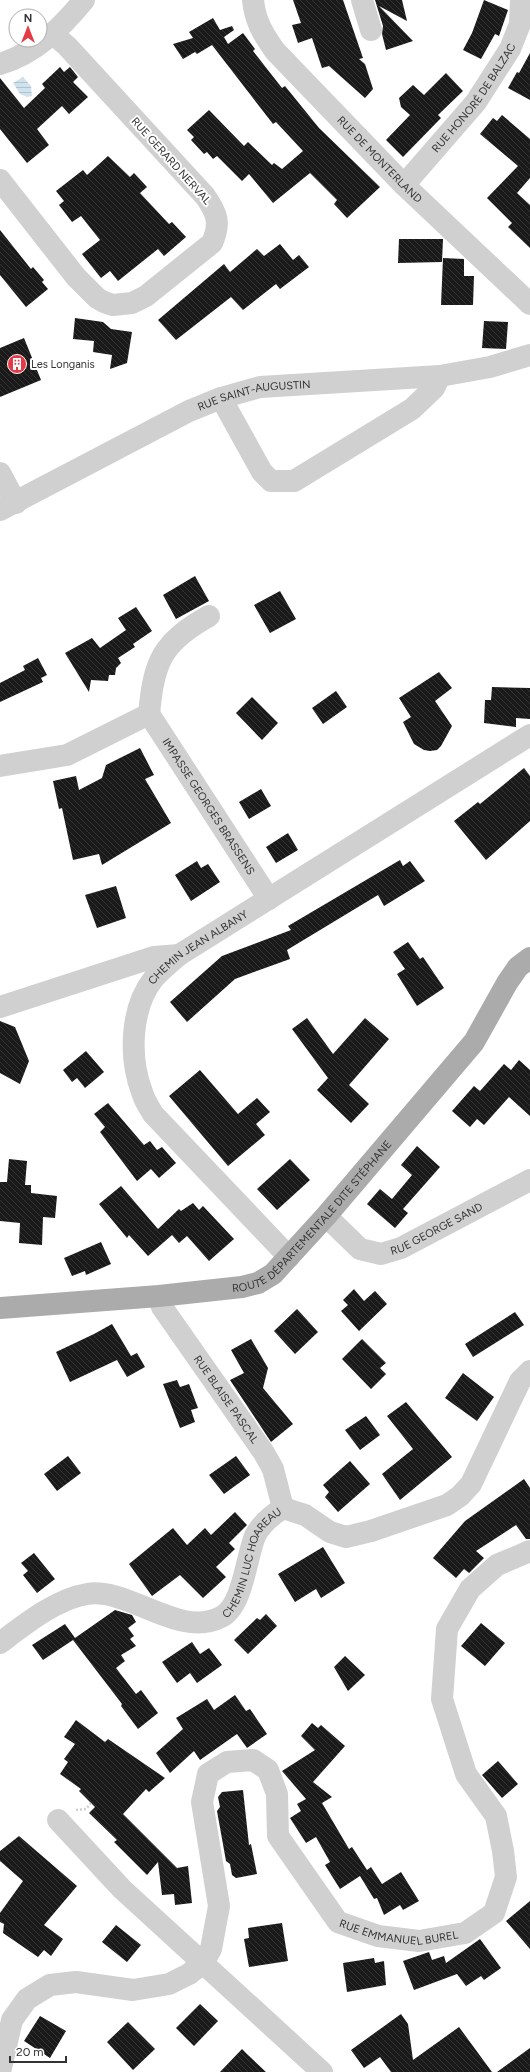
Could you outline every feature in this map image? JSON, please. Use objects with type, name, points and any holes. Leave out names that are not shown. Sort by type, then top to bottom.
[{"type":"main road","name":"ROUTE DÉPARTEMENTALE DITE STÉPHANE","points":[[0,1308],[159,1296],[242,1287],[258,1283],[273,1274],[326,1216],[474,1042],[507,983],[518,967],[530,958]]},
{"type":"street","points":[[0,64],[37,48],[53,34],[84,0]]},
{"type":"street","name":"RUE DE MONTERLAND","points":[[253,0],[254,13],[259,28],[275,51],[404,184],[530,304]]},
{"type":"street","points":[[362,0],[371,30]]},
{"type":"street","name":"RUE HONORÉ DE BALZAC","points":[[404,184],[476,102],[510,49],[520,24],[521,0]]},
{"type":"street","name":"RUE GERARD NERVAL","points":[[0,180],[76,277],[97,298],[113,305],[132,303],[146,296],[212,243],[218,231],[217,219],[213,207],[205,196],[67,46],[53,34]]},
{"type":"street","name":"RUE SAINT-AUGUSTIN","points":[[8,506],[189,411],[221,398],[260,387],[440,376],[490,367],[530,355]]},
{"type":"street","points":[[221,398],[262,472],[271,480],[294,481],[412,409],[434,388],[440,376]]},
{"type":"street","points":[[0,473],[8,506]]},
{"type":"street","points":[[0,766],[67,755],[149,714],[156,670],[166,649],[178,636],[209,616]]},
{"type":"street","name":"IMPASSE GEORGES BRASSENS","points":[[149,714],[269,899]]},
{"type":"street","name":"CHEMIN JEAN ALBANY","points":[[289,1257],[153,1114],[142,1093],[135,1070],[134,1034],[141,1000],[154,978],[179,955],[530,736]]},
{"type":"street","points":[[0,1007],[154,957],[179,955]]},
{"type":"street","name":"RUE GEORGE SAND","points":[[326,1216],[360,1249],[381,1254],[401,1248],[530,1180]]},
{"type":"street","name":"RUE BLAISE PASCAL","points":[[159,1296],[162,1307],[264,1453],[273,1469],[283,1508]]},
{"type":"street","name":"CHEMIN LUC HOAREAU","points":[[0,1642],[34,1618],[62,1603],[87,1594],[108,1595],[168,1616],[198,1623],[220,1618],[232,1608],[256,1535],[269,1517],[283,1508],[305,1515],[330,1532],[346,1537],[447,1505],[460,1496],[471,1484],[520,1381],[530,1371]]},
{"type":"street","name":"RUE EMMANUEL BUREL","points":[[0,2072],[12,2020],[27,1999],[50,1985],[76,1982],[133,1990],[170,1984],[189,1974],[203,1963],[211,1949],[219,1906],[202,1802],[208,1774],[227,1762],[252,1760],[268,1770],[277,1794],[278,1836],[338,1922],[378,1936],[419,1941],[465,1933],[494,1913],[506,1876],[502,1851],[496,1816],[466,1774],[442,1699],[447,1629],[470,1589],[497,1564],[530,1551]]},
{"type":"street","points":[[65,1816],[122,1889],[322,2072]]},
{"type":"path","points":[[65,1816],[86,1809],[91,1803]]},
{"type":"water","points":[[23,77],[31,86],[32,96],[27,97],[20,94],[13,83]]},
{"type":"building","points":[[293,0],[343,0],[363,58],[359,59],[365,64],[373,89],[365,98],[329,66],[322,68],[312,38],[298,43],[292,25],[301,23]]},
{"type":"building","points":[[375,0],[402,0],[407,21],[379,6],[413,41],[386,50],[382,34],[383,26]]},
{"type":"building","points":[[484,0],[508,10],[499,36],[495,34],[481,59],[463,50],[472,33]]},
{"type":"building","points":[[213,18],[220,30],[232,26],[234,30],[224,37],[228,44],[243,33],[255,49],[253,51],[282,88],[285,86],[319,128],[380,187],[347,218],[334,204],[337,200],[310,173],[273,203],[249,174],[242,181],[217,156],[213,159],[207,152],[204,154],[191,140],[194,137],[187,130],[209,110],[244,146],[248,142],[272,165],[274,163],[282,169],[303,151],[276,122],[273,124],[212,45],[197,54],[195,52],[183,59],[173,44],[193,38],[189,32]]},
{"type":"building","points":[[530,53],[530,100],[508,88],[517,72],[519,73]]},
{"type":"building","points":[[60,67],[64,72],[70,67],[78,77],[73,82],[88,97],[69,114],[62,106],[37,129],[49,145],[27,163],[0,129],[0,78],[24,108],[45,88],[42,84]]},
{"type":"building","points":[[446,73],[463,91],[438,115],[441,118],[403,157],[386,140],[410,115],[401,107],[399,98],[413,85],[424,95]]},
{"type":"building","points":[[502,115],[530,139],[530,178],[517,193],[530,205],[530,248],[508,227],[512,223],[487,198],[518,166],[480,134],[493,118],[497,121]]},
{"type":"building","points":[[108,156],[130,177],[134,173],[147,187],[140,193],[169,224],[172,222],[186,237],[164,256],[158,249],[118,281],[110,271],[101,278],[82,254],[100,240],[81,216],[72,222],[59,205],[64,201],[56,191],[83,170],[87,175]]},
{"type":"building","points":[[0,230],[31,269],[33,267],[44,280],[42,282],[48,289],[26,307],[0,275]]},
{"type":"building","points":[[399,239],[443,239],[442,262],[398,263]]},
{"type":"building","points":[[280,244],[293,260],[299,255],[309,267],[280,289],[276,284],[243,310],[231,297],[176,340],[158,320],[224,264],[230,272],[257,249],[264,256]]},
{"type":"building","points":[[443,258],[464,259],[464,276],[474,276],[473,305],[441,305]]},
{"type":"building","points":[[75,318],[103,322],[111,329],[132,332],[127,363],[110,369],[112,355],[93,352],[94,341],[73,339]]},
{"type":"building","points":[[484,321],[508,322],[506,349],[482,348]]},
{"type":"building","name":"Les Longanis","points":[[24,338],[41,380],[0,397],[0,348]]},
{"type":"building","points":[[195,576],[209,601],[176,619],[163,595]]},
{"type":"building","points":[[280,591],[296,619],[270,633],[254,605]]},
{"type":"building","points":[[136,607],[152,631],[133,644],[135,647],[118,658],[121,663],[116,668],[115,675],[109,675],[108,681],[91,680],[89,692],[65,653],[92,638],[100,648],[126,630],[118,618]]},
{"type":"building","points":[[38,658],[47,675],[41,678],[43,682],[0,702],[0,683],[25,670],[23,666]]},
{"type":"building","points":[[439,672],[452,688],[435,701],[452,726],[441,746],[437,750],[430,751],[424,750],[414,744],[403,722],[411,717],[399,698]]},
{"type":"building","points":[[492,687],[530,688],[530,719],[516,718],[516,727],[484,723],[485,700],[491,700]]},
{"type":"building","points":[[336,691],[347,707],[323,724],[312,708]]},
{"type":"building","points":[[252,697],[278,723],[262,740],[236,713]]},
{"type":"building","points":[[140,748],[154,775],[145,779],[171,823],[102,865],[99,854],[73,860],[62,808],[59,809],[53,781],[76,776],[79,790],[102,778],[106,765]]},
{"type":"building","points":[[524,768],[530,776],[530,821],[486,860],[454,821],[478,802],[480,804]]},
{"type":"building","points":[[261,789],[271,806],[249,819],[239,802]]},
{"type":"building","points":[[288,833],[298,850],[276,863],[266,847]]},
{"type":"building","points":[[400,860],[403,866],[410,861],[425,881],[384,906],[378,895],[287,950],[290,959],[235,979],[187,1022],[170,1002],[222,956],[291,930],[288,926]]},
{"type":"building","points":[[197,861],[201,868],[208,864],[220,882],[191,901],[175,875]]},
{"type":"building","points":[[116,886],[126,918],[97,928],[85,895]]},
{"type":"building","points":[[408,942],[420,959],[423,957],[444,988],[417,1006],[397,974],[405,969],[393,952]]},
{"type":"building","points":[[307,1018],[333,1054],[365,1018],[389,1039],[349,1085],[369,1104],[351,1123],[317,1090],[328,1078],[292,1029]]},
{"type":"building","points":[[0,1021],[15,1027],[29,1061],[20,1084],[0,1073]]},
{"type":"building","points":[[86,1051],[104,1072],[85,1088],[77,1078],[72,1082],[63,1070]]},
{"type":"building","points":[[519,1060],[530,1070],[530,1116],[509,1097],[484,1125],[477,1119],[470,1127],[452,1111],[474,1086],[480,1091],[504,1064],[511,1070]]},
{"type":"building","points":[[200,1070],[238,1114],[257,1098],[270,1112],[256,1124],[265,1135],[228,1166],[169,1096]]},
{"type":"building","points":[[108,1103],[144,1145],[150,1141],[157,1150],[162,1147],[176,1163],[159,1178],[151,1169],[137,1181],[100,1132],[105,1127],[94,1114]]},
{"type":"building","points":[[417,1146],[440,1167],[403,1209],[408,1213],[395,1228],[367,1204],[380,1189],[392,1199],[412,1175],[401,1165]]},
{"type":"building","points":[[9,1159],[27,1161],[25,1185],[31,1185],[31,1193],[57,1196],[55,1218],[43,1217],[42,1245],[19,1243],[20,1223],[0,1221],[0,1182],[7,1182]]},
{"type":"building","points":[[290,1159],[310,1180],[277,1210],[257,1189]]},
{"type":"building","points":[[121,1186],[158,1229],[179,1209],[181,1211],[193,1203],[199,1210],[203,1206],[234,1239],[209,1261],[187,1236],[179,1243],[172,1235],[148,1256],[129,1235],[127,1238],[99,1204]]},
{"type":"building","points":[[101,1242],[111,1264],[86,1275],[85,1271],[72,1276],[64,1258]]},
{"type":"building","points":[[354,1289],[364,1301],[375,1291],[387,1304],[359,1331],[341,1311],[348,1305],[343,1300]]},
{"type":"building","points":[[297,1309],[318,1332],[295,1354],[274,1331]]},
{"type":"building","points":[[515,1312],[524,1325],[473,1357],[465,1344]]},
{"type":"building","points":[[112,1324],[131,1356],[137,1353],[145,1367],[127,1377],[117,1360],[70,1382],[56,1352]]},
{"type":"building","points":[[251,1339],[268,1368],[263,1388],[293,1424],[271,1442],[230,1380],[244,1373],[231,1350]]},
{"type":"building","points":[[362,1339],[386,1363],[380,1368],[386,1374],[371,1389],[342,1359]]},
{"type":"building","points":[[463,1373],[494,1397],[477,1421],[445,1398]]},
{"type":"building","points":[[177,1380],[180,1387],[189,1384],[198,1408],[191,1410],[195,1422],[180,1428],[163,1384]]},
{"type":"building","points":[[406,1402],[452,1457],[400,1500],[382,1474],[413,1449],[387,1416]]},
{"type":"building","points":[[366,1416],[380,1435],[360,1450],[345,1430]]},
{"type":"building","points":[[68,1456],[81,1473],[57,1491],[44,1474]]},
{"type":"building","points":[[236,1456],[250,1475],[224,1494],[209,1475]]},
{"type":"building","points":[[350,1461],[370,1484],[338,1512],[325,1497],[329,1492],[323,1485]]},
{"type":"building","points":[[524,1479],[530,1488],[530,1539],[526,1539],[516,1525],[476,1551],[484,1558],[469,1573],[464,1569],[456,1578],[433,1558],[465,1521]]},
{"type":"building","points":[[235,1512],[247,1525],[229,1543],[235,1549],[216,1567],[226,1577],[203,1598],[180,1575],[152,1596],[129,1564],[173,1528],[187,1545],[205,1528],[211,1535]]},
{"type":"building","points":[[323,1547],[345,1583],[321,1598],[316,1589],[295,1602],[278,1574]]},
{"type":"building","points":[[34,1553],[55,1579],[37,1593],[23,1575],[28,1571],[21,1563]]},
{"type":"building","points":[[115,1610],[132,1615],[136,1622],[128,1628],[134,1636],[130,1639],[136,1646],[121,1655],[125,1661],[116,1668],[136,1694],[141,1690],[158,1713],[138,1729],[121,1706],[122,1704],[73,1640],[43,1660],[32,1645],[65,1624],[75,1638]]},
{"type":"building","points":[[266,1614],[277,1626],[248,1654],[234,1640],[257,1618],[260,1620]]},
{"type":"building","points":[[481,1623],[505,1643],[485,1666],[461,1646]]},
{"type":"building","points":[[192,1642],[200,1654],[209,1648],[222,1665],[197,1683],[190,1673],[177,1683],[162,1662]]},
{"type":"building","points":[[345,1656],[365,1675],[348,1691],[334,1667]]},
{"type":"building","points":[[235,1695],[246,1711],[250,1709],[267,1734],[247,1748],[237,1734],[200,1760],[194,1751],[170,1773],[156,1753],[183,1729],[176,1718],[207,1699],[214,1710]]},
{"type":"building","points":[[76,1720],[105,1742],[108,1739],[165,1778],[149,1792],[146,1789],[123,1814],[177,1868],[188,1866],[192,1903],[175,1905],[174,1894],[162,1895],[158,1862],[147,1875],[114,1842],[117,1840],[89,1813],[95,1807],[79,1791],[81,1789],[60,1774],[68,1762],[64,1759],[75,1744],[64,1737]]},
{"type":"building","points":[[312,1723],[318,1728],[321,1725],[345,1746],[313,1782],[332,1797],[322,1803],[349,1849],[352,1847],[367,1870],[371,1867],[382,1884],[401,1872],[419,1901],[403,1910],[400,1905],[384,1915],[377,1898],[374,1899],[360,1876],[340,1889],[325,1865],[330,1862],[316,1837],[306,1843],[290,1818],[301,1811],[297,1804],[306,1799],[282,1771],[315,1750],[301,1736]]},
{"type":"building","points":[[498,1761],[518,1784],[502,1798],[482,1775]]},
{"type":"building","points":[[243,1790],[249,1845],[251,1844],[257,1874],[236,1878],[232,1875],[230,1864],[226,1861],[217,1811],[220,1807],[218,1797],[222,1792]]},
{"type":"building","points":[[19,1836],[77,1886],[44,1925],[63,1939],[51,1956],[44,1950],[38,1957],[3,1933],[4,1924],[0,1922],[0,1913],[23,1881],[0,1861],[0,1851]]},
{"type":"building","points":[[530,1901],[530,1949],[506,1921]]},
{"type":"building","points":[[282,1923],[288,1961],[249,1967],[244,1939],[249,1938],[248,1928]]},
{"type":"building","points":[[116,1925],[141,1945],[127,1962],[102,1942]]},
{"type":"building","points":[[480,1939],[501,1968],[484,1980],[481,1976],[466,1986],[457,1974],[414,1990],[403,1961],[429,1952],[432,1960],[444,1956],[446,1963]]},
{"type":"building","points":[[374,1958],[375,1963],[384,1961],[386,1985],[347,1992],[343,1963]]},
{"type":"building","points":[[200,2004],[218,2021],[194,2046],[176,2028]]},
{"type":"building","points":[[401,2014],[408,2024],[413,2060],[459,2027],[492,2072],[391,2072],[380,2057],[364,2068],[351,2050]]},
{"type":"building","points":[[40,2016],[66,2031],[50,2058],[24,2041]]},
{"type":"building","points":[[128,2022],[155,2049],[133,2070],[107,2042]]},
{"type":"building","points":[[530,2048],[530,2072],[497,2072]]},
{"type":"building","points":[[242,2049],[248,2055],[266,2072],[220,2072]]},
{"type":"place","name":"Les Longanis","points":[[17,364]]}]
